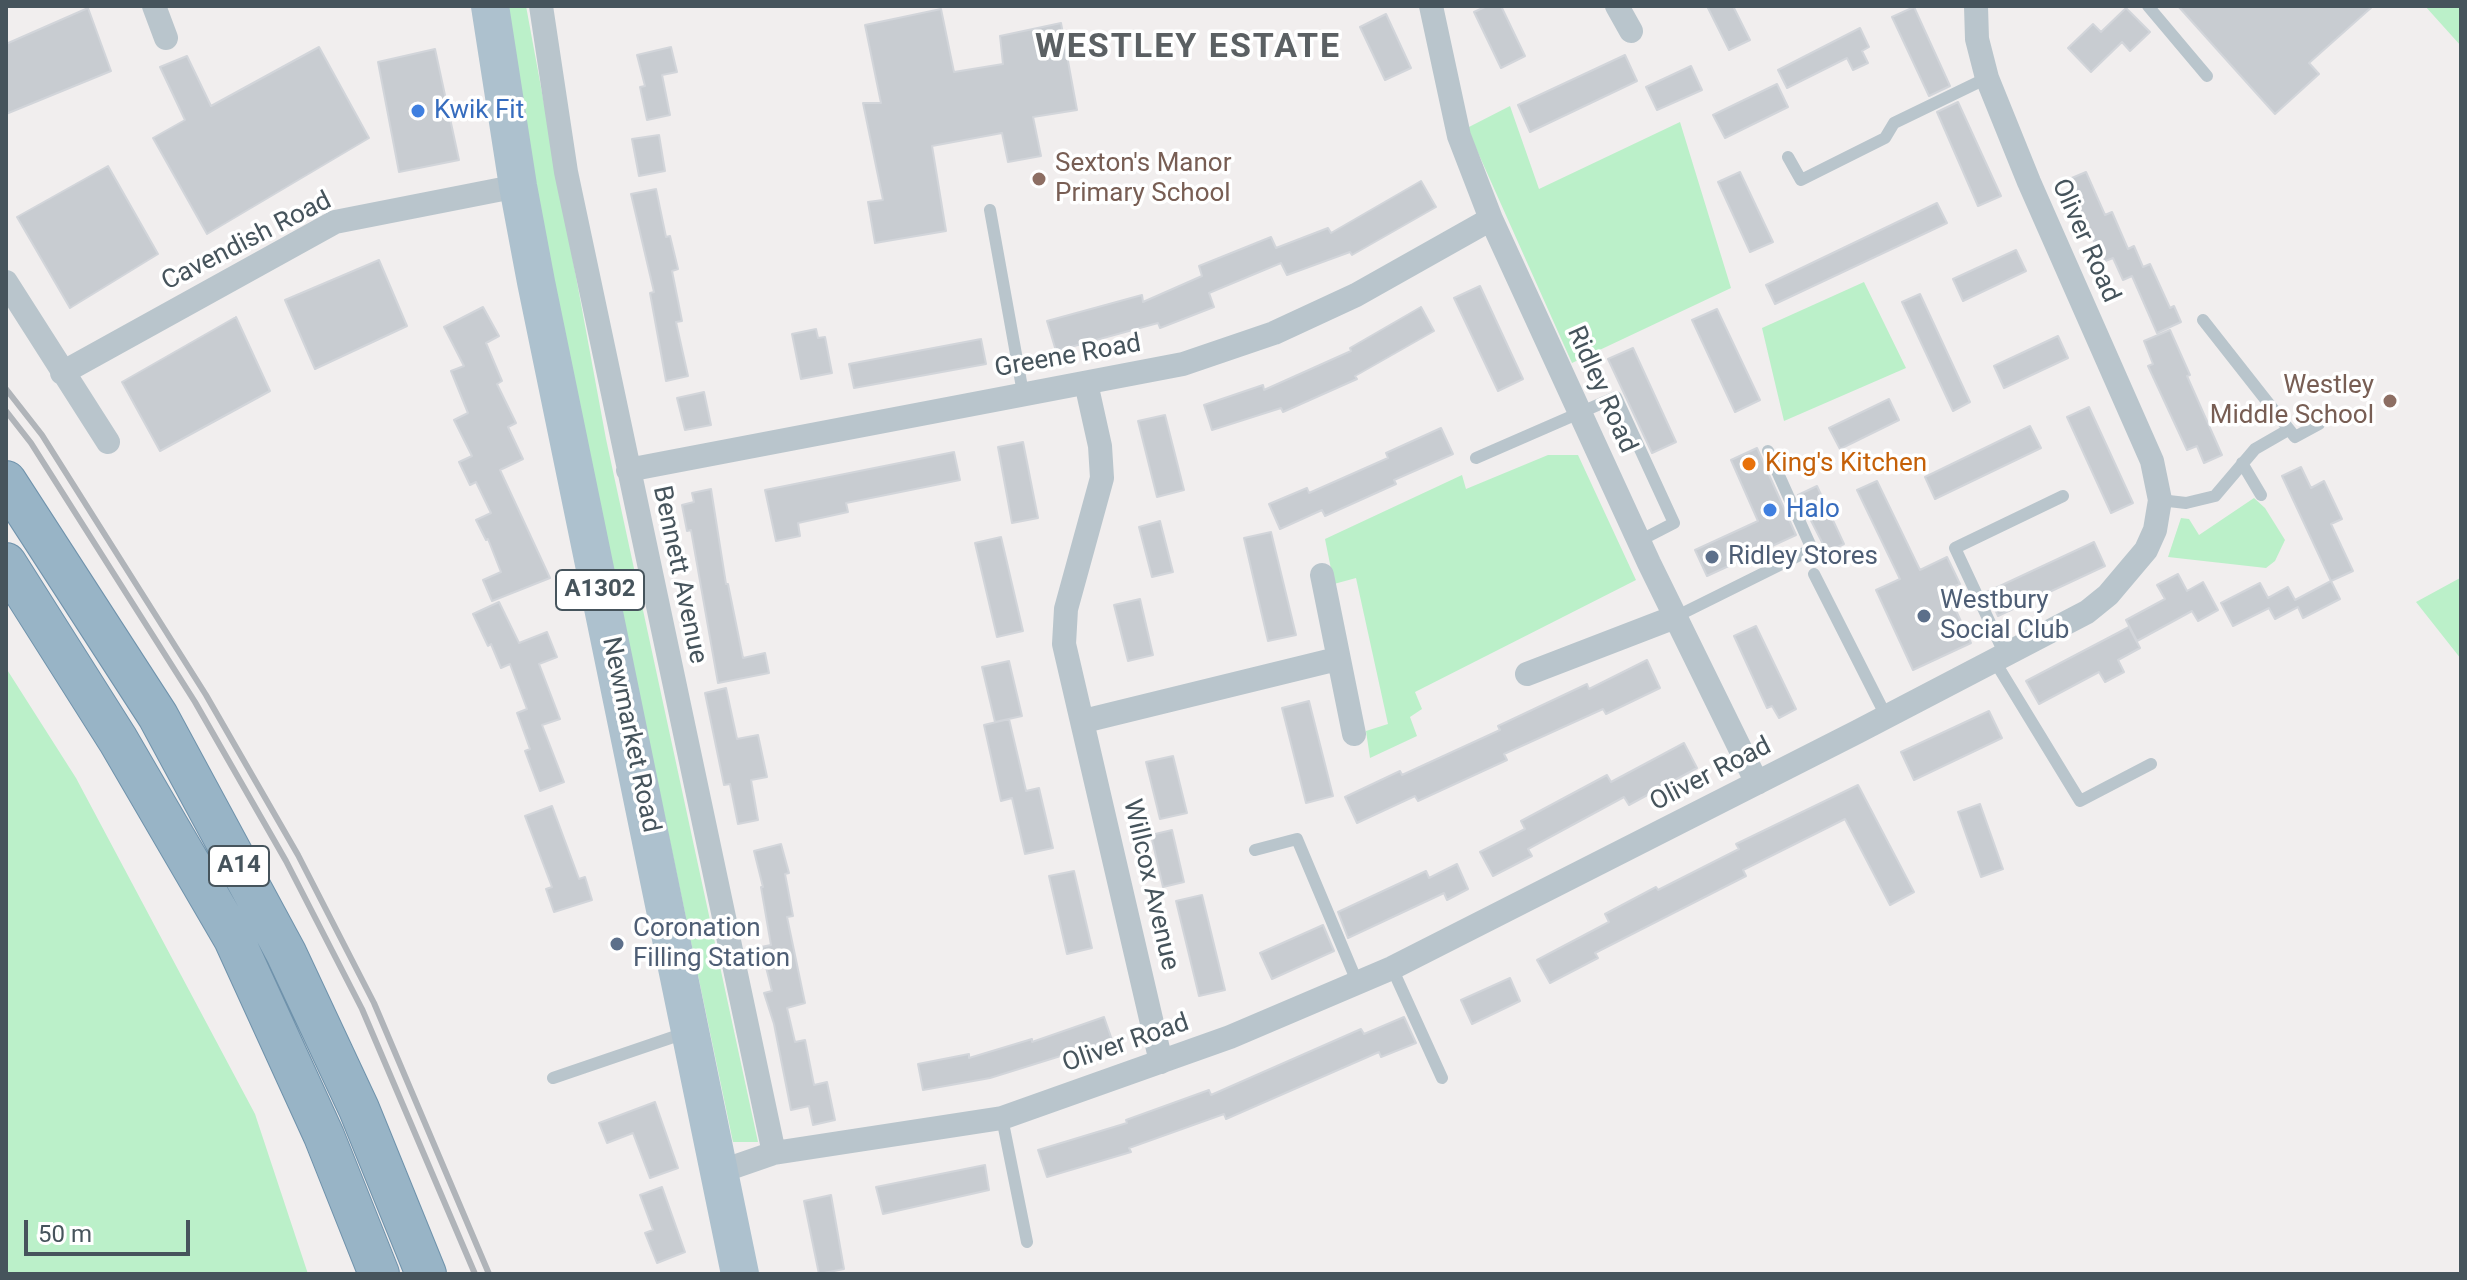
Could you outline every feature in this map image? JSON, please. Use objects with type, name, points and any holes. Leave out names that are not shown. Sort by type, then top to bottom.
[{"type":"highway","name":"A14","points":[[6,481],[158,716],[278,939],[359,1109],[426,1274]]},
{"type":"highway","name":"A14","points":[[6,563],[118,740],[234,939],[324,1136],[379,1274]]},
{"type":"main road","name":"Newmarket Road","points":[[490,6],[518,186],[740,1274]]},
{"type":"street","points":[[154,6],[166,38]]},
{"type":"street","name":"Bennett Avenue","points":[[541,6],[566,172],[774,1153]]},
{"type":"street","name":"Ridley Road","points":[[1431,6],[1459,136],[1491,219],[1639,541],[1757,783]]},
{"type":"street","points":[[1617,6],[1631,31]]},
{"type":"street","name":"Oliver Road","points":[[719,1172],[774,1153],[1002,1118],[1230,1037],[1358,984],[2000,658],[2087,612],[2108,595],[2146,550],[2155,530],[2160,500],[2152,461],[2029,182],[1987,78],[1977,39],[1976,6]]},
{"type":"street","name":"Cavendish Road","points":[[62,373],[335,222],[518,186]]},
{"type":"street","name":"Greene Road","points":[[628,470],[1183,364],[1274,333],[1356,295],[1491,219]]},
{"type":"street","points":[[6,282],[108,442]]},
{"type":"street","name":"Willcox Avenue","points":[[1086,383],[1100,446],[1102,478],[1066,609],[1064,644],[1161,1062]]},
{"type":"street","points":[[1322,575],[1354,734]]},
{"type":"street","points":[[1527,674],[1675,617]]},
{"type":"street","points":[[1084,721],[1337,659]]},
{"type":"lane","points":[[2148,6],[2207,76]]},
{"type":"lane","points":[[1788,157],[1801,180],[1885,138],[1894,123],[1987,78]]},
{"type":"lane","points":[[990,210],[1023,393]]},
{"type":"lane","points":[[2203,320],[2295,437],[2319,424]]},
{"type":"lane","points":[[1476,458],[1616,397],[1674,523],[1639,541]]},
{"type":"lane","points":[[2160,500],[2186,503],[2215,496],[2255,449],[2288,430]]},
{"type":"lane","points":[[1675,617],[1812,549],[1768,451]]},
{"type":"lane","points":[[2242,463],[2261,495]]},
{"type":"lane","points":[[2063,496],[1955,548],[2000,658],[2080,801],[2151,764]]},
{"type":"lane","points":[[1814,574],[1886,716]]},
{"type":"lane","points":[[1255,850],[1297,839],[1358,984]]},
{"type":"lane","points":[[1392,968],[1442,1078]]},
{"type":"lane","points":[[553,1078],[692,1030]]},
{"type":"lane","points":[[1002,1118],[1027,1242]]},
{"type":"green space","points":[[506,6],[526,6],[606,439],[758,1142],[733,1142],[531,179]]},
{"type":"green space","points":[[2425,6],[2461,6],[2461,46]]},
{"type":"green space","points":[[1510,106],[1539,189],[1680,122],[1731,288],[1572,363],[1467,128]]},
{"type":"green space","points":[[1864,282],[1906,368],[1784,421],[1762,328]]},
{"type":"green space","points":[[1548,455],[1578,455],[1636,580],[1415,692],[1422,709],[1410,717],[1417,736],[1370,758],[1366,731],[1388,724],[1356,578],[1334,584],[1325,539],[1462,475],[1466,489]]},
{"type":"green space","points":[[2254,498],[2265,508],[2285,540],[2275,561],[2266,568],[2168,557],[2181,518],[2189,519],[2199,535]]},
{"type":"green space","points":[[2461,579],[2461,659],[2416,602]]},
{"type":"green space","points":[[6,668],[76,778],[255,1114],[308,1274],[6,1274]]},
{"type":"building","points":[[1487,6],[1501,6],[1525,56],[1501,68],[1474,12]]},
{"type":"building","points":[[1707,6],[1733,6],[1750,40],[1729,50]]},
{"type":"building","points":[[2178,6],[2373,6],[2309,63],[2319,74],[2275,114]]},
{"type":"building","points":[[1914,7],[1950,86],[1929,96],[1892,17]]},
{"type":"building","points":[[88,8],[111,71],[6,114],[6,44]]},
{"type":"building","points":[[2126,8],[2150,32],[2130,51],[2122,42],[2091,72],[2068,48],[2093,24],[2101,32]]},
{"type":"building","points":[[941,9],[954,72],[1003,64],[1000,36],[1061,23],[1077,110],[1033,117],[1041,156],[1008,162],[1002,133],[932,146],[946,231],[875,243],[868,202],[883,200],[863,103],[881,103],[865,25]]},
{"type":"building","points":[[1386,14],[1411,68],[1385,80],[1360,27]]},
{"type":"building","points":[[1860,28],[1869,47],[1862,51],[1868,63],[1853,70],[1847,58],[1787,88],[1778,70]]},
{"type":"building","points":[[319,47],[369,138],[207,234],[153,138],[185,120],[160,67],[187,56],[211,106]]},
{"type":"building","points":[[671,47],[677,72],[662,75],[670,115],[647,120],[640,87],[645,86],[637,55]]},
{"type":"building","name":"Kwik Fit","points":[[435,49],[459,160],[399,172],[378,62]]},
{"type":"building","points":[[1625,55],[1637,81],[1530,132],[1518,105]]},
{"type":"building","points":[[1691,66],[1702,90],[1657,110],[1646,87]]},
{"type":"building","points":[[1777,84],[1788,107],[1725,138],[1713,115]]},
{"type":"building","points":[[1958,102],[2001,196],[1978,206],[1937,112]]},
{"type":"building","points":[[659,135],[665,171],[639,176],[632,139]]},
{"type":"building","points":[[108,166],[158,254],[70,308],[17,217]]},
{"type":"building","points":[[1740,172],[1773,242],[1750,252],[1718,182]]},
{"type":"building","points":[[2086,172],[2105,215],[2112,212],[2128,249],[2134,246],[2143,267],[2150,264],[2170,308],[2174,306],[2181,322],[2157,333],[2132,276],[2123,280],[2113,258],[2103,262],[2067,180]]},
{"type":"building","points":[[1421,181],[1436,207],[1352,255],[1350,252],[1287,275],[1281,263],[1209,293],[1214,307],[1160,328],[1158,323],[1056,351],[1047,321],[1142,295],[1143,302],[1202,276],[1199,266],[1271,237],[1276,248],[1328,228],[1331,233]]},
{"type":"building","points":[[656,189],[666,237],[670,236],[678,269],[672,271],[682,321],[676,322],[688,376],[666,381],[650,293],[654,292],[631,194]]},
{"type":"building","points":[[1937,203],[1947,223],[1775,304],[1766,285]]},
{"type":"building","points":[[2016,250],[2026,271],[1963,301],[1953,279]]},
{"type":"building","points":[[379,260],[407,326],[315,369],[285,300]]},
{"type":"building","points":[[1480,286],[1523,379],[1498,391],[1454,298]]},
{"type":"building","points":[[1920,294],[1970,402],[1953,411],[1902,302]]},
{"type":"building","points":[[483,307],[499,336],[486,343],[502,381],[497,384],[516,423],[508,427],[523,459],[500,470],[550,578],[492,601],[483,580],[501,572],[488,539],[476,520],[491,513],[476,482],[470,485],[459,462],[472,456],[454,420],[468,413],[451,371],[464,366],[444,327]]},
{"type":"building","points":[[1421,307],[1434,331],[1355,376],[1357,379],[1283,412],[1281,408],[1212,430],[1204,405],[1263,385],[1264,390],[1351,351],[1350,348]]},
{"type":"building","points":[[1717,309],[1760,400],[1735,412],[1692,320]]},
{"type":"building","points":[[236,317],[270,391],[160,451],[122,382]]},
{"type":"building","points":[[816,329],[818,338],[825,337],[832,373],[801,379],[792,334]]},
{"type":"building","points":[[2170,330],[2222,455],[2204,463],[2197,446],[2187,450],[2148,366],[2153,364],[2144,341]]},
{"type":"building","points":[[2058,336],[2068,358],[2004,388],[1994,366]]},
{"type":"building","points":[[981,339],[986,364],[854,388],[849,364]]},
{"type":"building","points":[[1633,348],[1676,442],[1652,453],[1608,359]]},
{"type":"building","points":[[704,392],[711,425],[685,430],[677,398]]},
{"type":"building","points":[[1889,399],[1899,420],[1840,449],[1829,428]]},
{"type":"building","points":[[2089,407],[2133,503],[2111,513],[2067,417]]},
{"type":"building","points":[[1165,415],[1184,490],[1157,497],[1138,421]]},
{"type":"building","points":[[2030,426],[2041,448],[1935,499],[1925,477]]},
{"type":"building","points":[[1441,428],[1453,454],[1325,516],[1322,510],[1280,529],[1269,504],[1307,488],[1309,493],[1388,458],[1386,453]]},
{"type":"building","points":[[1023,442],[1038,518],[1012,523],[998,447]]},
{"type":"building","points":[[1757,448],[1796,535],[1707,576],[1695,550],[1758,521],[1731,460]]},
{"type":"building","points":[[954,452],[960,480],[846,503],[848,512],[798,523],[800,536],[776,541],[765,490]]},
{"type":"building","points":[[2301,467],[2311,488],[2324,481],[2342,519],[2331,524],[2353,571],[2331,581],[2282,476]]},
{"type":"building","name":"Westbury Social Club","points":[[1877,481],[1920,570],[1947,557],[1960,584],[1946,589],[1971,643],[1913,670],[1876,590],[1900,579],[1857,490]]},
{"type":"building","points":[[1817,486],[1844,544],[1827,552],[1798,495]]},
{"type":"building","points":[[711,489],[726,584],[743,658],[765,653],[769,673],[718,683],[691,530],[687,531],[682,505],[694,502],[692,493]]},
{"type":"building","points":[[1160,521],[1173,572],[1152,577],[1139,527]]},
{"type":"building","points":[[1271,532],[1296,635],[1268,641],[1244,538]]},
{"type":"building","points":[[1001,537],[1023,631],[997,637],[975,543]]},
{"type":"building","points":[[2094,542],[2105,566],[1998,616],[1987,592]]},
{"type":"building","points":[[2178,574],[2187,591],[2203,582],[2218,610],[2198,621],[2192,611],[2137,641],[2126,620],[2165,599],[2157,585]]},
{"type":"building","points":[[2331,581],[2340,599],[2303,618],[2298,607],[2275,619],[2269,608],[2233,626],[2221,603],[2260,583],[2268,598],[2288,587],[2295,600]]},
{"type":"building","points":[[1140,599],[1153,655],[1128,661],[1114,605]]},
{"type":"building","points":[[499,602],[519,643],[547,632],[557,657],[539,664],[560,719],[542,725],[564,782],[540,791],[525,751],[530,749],[517,713],[527,709],[510,664],[501,668],[473,614]]},
{"type":"building","points":[[1756,626],[1796,709],[1779,718],[1772,706],[1767,708],[1734,636]]},
{"type":"building","points":[[2129,627],[2140,648],[2118,660],[2124,672],[2105,682],[2099,672],[2039,704],[2026,681]]},
{"type":"building","points":[[1647,660],[1660,688],[1606,714],[1603,709],[1504,754],[1507,760],[1418,801],[1415,796],[1357,823],[1345,797],[1400,771],[1402,775],[1500,730],[1498,726],[1587,684],[1589,689]]},
{"type":"building","points":[[1009,661],[1022,716],[995,722],[982,667]]},
{"type":"building","points":[[726,688],[737,739],[758,735],[767,777],[751,780],[758,820],[738,824],[730,784],[724,785],[705,693]]},
{"type":"building","points":[[1309,701],[1333,796],[1306,803],[1282,708]]},
{"type":"building","points":[[1989,711],[2002,738],[1914,780],[1901,752]]},
{"type":"building","points":[[1009,719],[1026,791],[1039,788],[1053,848],[1025,854],[1012,798],[1001,801],[984,725]]},
{"type":"building","points":[[1684,743],[1697,768],[1629,805],[1624,797],[1528,849],[1532,856],[1493,876],[1480,852],[1525,829],[1521,821],[1607,775],[1611,782]]},
{"type":"building","points":[[1173,756],[1187,813],[1160,819],[1146,762]]},
{"type":"building","points":[[1858,785],[1914,892],[1890,905],[1845,819],[1743,870],[1746,876],[1595,953],[1598,958],[1550,983],[1537,960],[1609,922],[1605,914],[1739,849],[1736,844]]},
{"type":"building","points":[[1980,804],[2003,869],[1981,877],[1958,812]]},
{"type":"building","points":[[552,806],[579,879],[585,877],[592,900],[554,912],[546,889],[552,887],[525,816]]},
{"type":"building","points":[[1172,830],[1184,882],[1163,887],[1151,835]]},
{"type":"building","points":[[781,844],[789,873],[785,874],[793,916],[787,917],[805,1003],[787,1008],[795,1042],[805,1040],[814,1085],[827,1082],[835,1120],[813,1125],[809,1106],[791,1110],[774,1024],[764,993],[772,991],[761,947],[771,945],[763,887],[754,851]]},
{"type":"building","points":[[1457,864],[1468,889],[1447,900],[1444,893],[1348,938],[1338,912],[1426,871],[1429,878]]},
{"type":"building","points":[[1074,871],[1092,948],[1067,954],[1049,876]]},
{"type":"building","points":[[1202,895],[1225,990],[1199,996],[1176,901]]},
{"type":"building","points":[[1323,925],[1334,951],[1272,979],[1260,953]]},
{"type":"building","points":[[1510,978],[1520,1001],[1472,1024],[1461,1000]]},
{"type":"building","points":[[1104,1017],[1112,1040],[990,1078],[923,1090],[918,1064],[969,1054],[969,1058],[1032,1039],[1032,1042]]},
{"type":"building","points":[[1404,1017],[1416,1043],[1381,1057],[1379,1052],[1226,1119],[1224,1114],[1129,1148],[1131,1152],[1047,1177],[1038,1150],[1127,1123],[1126,1120],[1209,1090],[1211,1095],[1361,1029],[1364,1034]]},
{"type":"building","points":[[655,1102],[678,1168],[650,1178],[633,1133],[607,1143],[599,1123]]},
{"type":"building","points":[[985,1165],[989,1190],[883,1214],[876,1187]]},
{"type":"building","points":[[662,1187],[685,1252],[657,1263],[645,1233],[653,1230],[640,1195]]},
{"type":"building","points":[[831,1195],[844,1269],[819,1274],[804,1201]]},
{"type":"railway","points":[[6,389],[42,435],[206,695],[298,855],[374,1003],[489,1274]]},
{"type":"railway","points":[[6,411],[31,443],[195,702],[286,861],[362,1009],[475,1274]]},
{"type":"place","name":"Kwik Fit","points":[[418,111]]},
{"type":"place","name":"Sexton's Manor Primary School","points":[[1039,179]]},
{"type":"place","name":"Westley Middle School","points":[[2390,401]]},
{"type":"place","name":"King's Kitchen","points":[[1749,464]]},
{"type":"place","name":"Halo","points":[[1770,510]]},
{"type":"place","name":"Ridley Stores","points":[[1712,557]]},
{"type":"place","name":"Westbury Social Club","points":[[1924,616]]},
{"type":"place","name":"Coronation Filling Station","points":[[617,944]]},
{"type":"district","name":"WESTLEY ESTATE","points":[[1188,48]]}]
